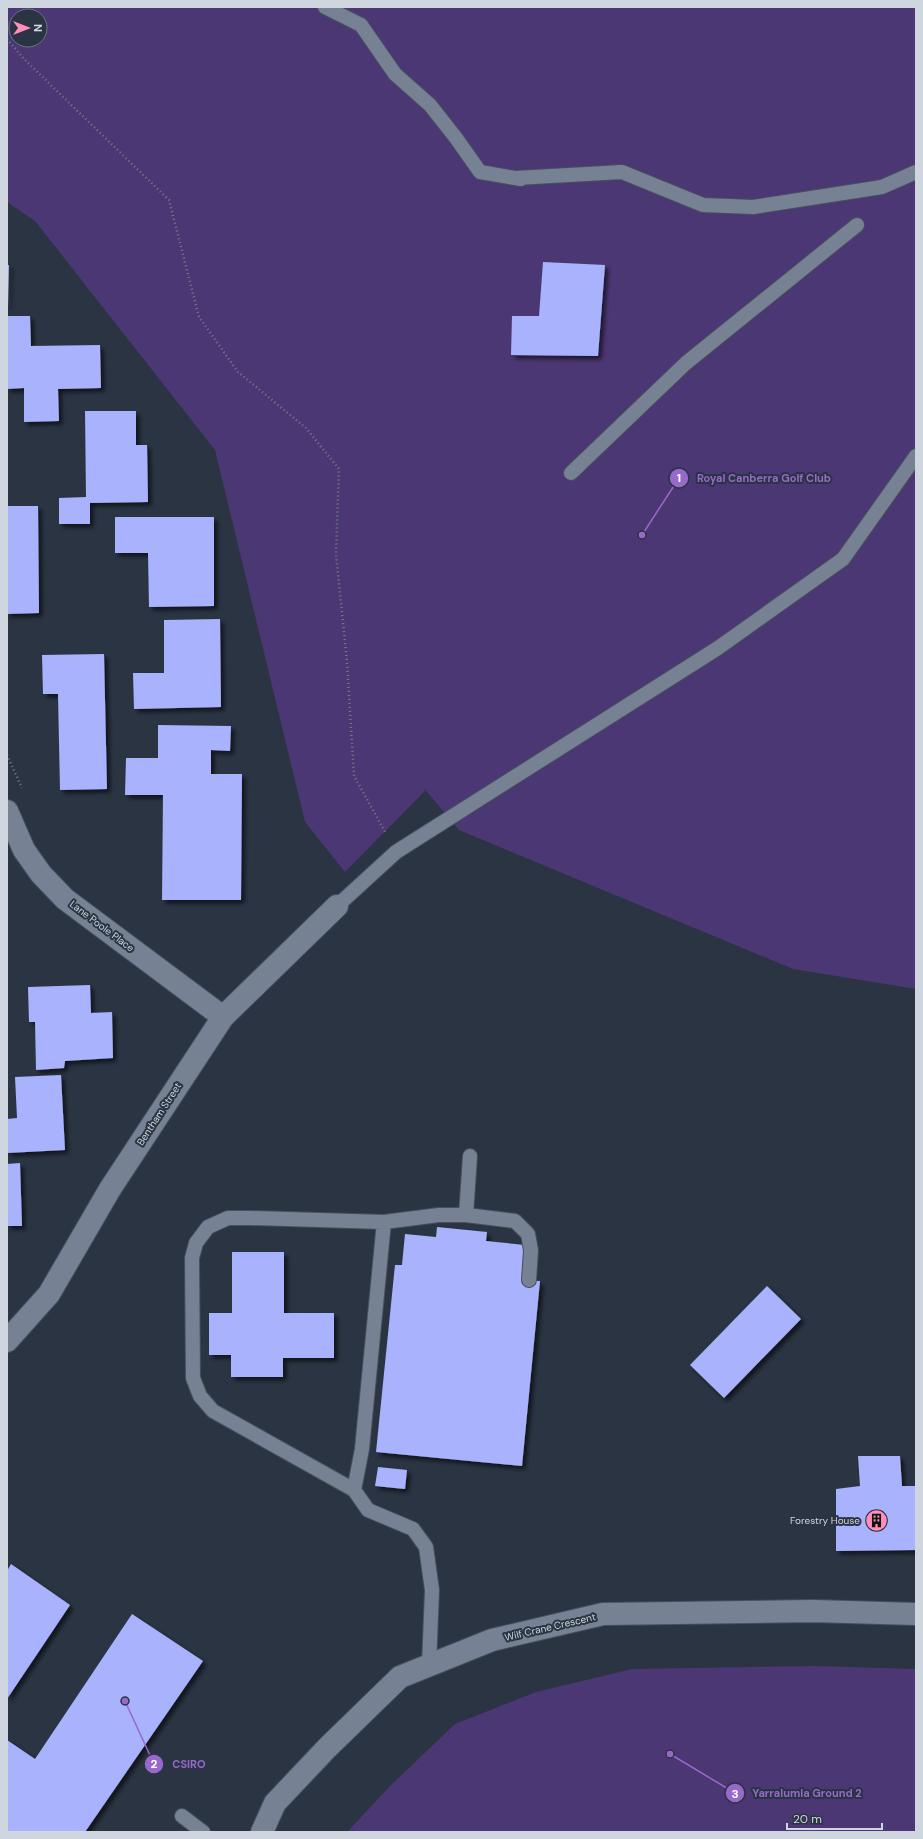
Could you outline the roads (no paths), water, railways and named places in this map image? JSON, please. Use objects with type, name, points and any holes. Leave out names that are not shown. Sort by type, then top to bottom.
[{"type":"street","name":"Lane Poole Place","points":[[7,811],[24,850],[41,874],[65,899],[223,1017]]},
{"type":"street","name":"Bentham Street","points":[[7,1341],[49,1294],[110,1189],[223,1017],[337,906]]},
{"type":"street","name":"Wilf Crane Crescent","points":[[262,1832],[275,1803],[327,1748],[400,1677],[492,1640],[603,1614],[813,1611],[916,1614]]},
{"type":"lane","points":[[326,7],[360,25],[395,74],[430,105],[480,172],[518,179],[622,172],[703,205],[753,207],[882,187],[916,172]]},
{"type":"lane","points":[[571,473],[686,363],[857,225]]},
{"type":"lane","points":[[337,906],[396,852],[718,648],[843,559],[916,456]]},
{"type":"lane","points":[[466,1215],[470,1156]]},
{"type":"lane","points":[[429,1666],[432,1590],[426,1547],[413,1529],[368,1510],[354,1490],[213,1412],[200,1396],[193,1378],[192,1258],[196,1243],[208,1228],[228,1218],[384,1222],[439,1215],[466,1215],[514,1222],[528,1234],[531,1250],[529,1280]]},
{"type":"lane","points":[[354,1490],[362,1449],[384,1222]]},
{"type":"lane","points":[[182,1816],[203,1832]]},
{"type":"place","name":"Royal Canberra Golf Club","points":[[642,535]]},
{"type":"place","name":"Forestry House","points":[[876,1520]]},
{"type":"place","name":"CSIRO","points":[[125,1701]]},
{"type":"place","name":"Yarralumla Ground 2","points":[[670,1754]]}]
